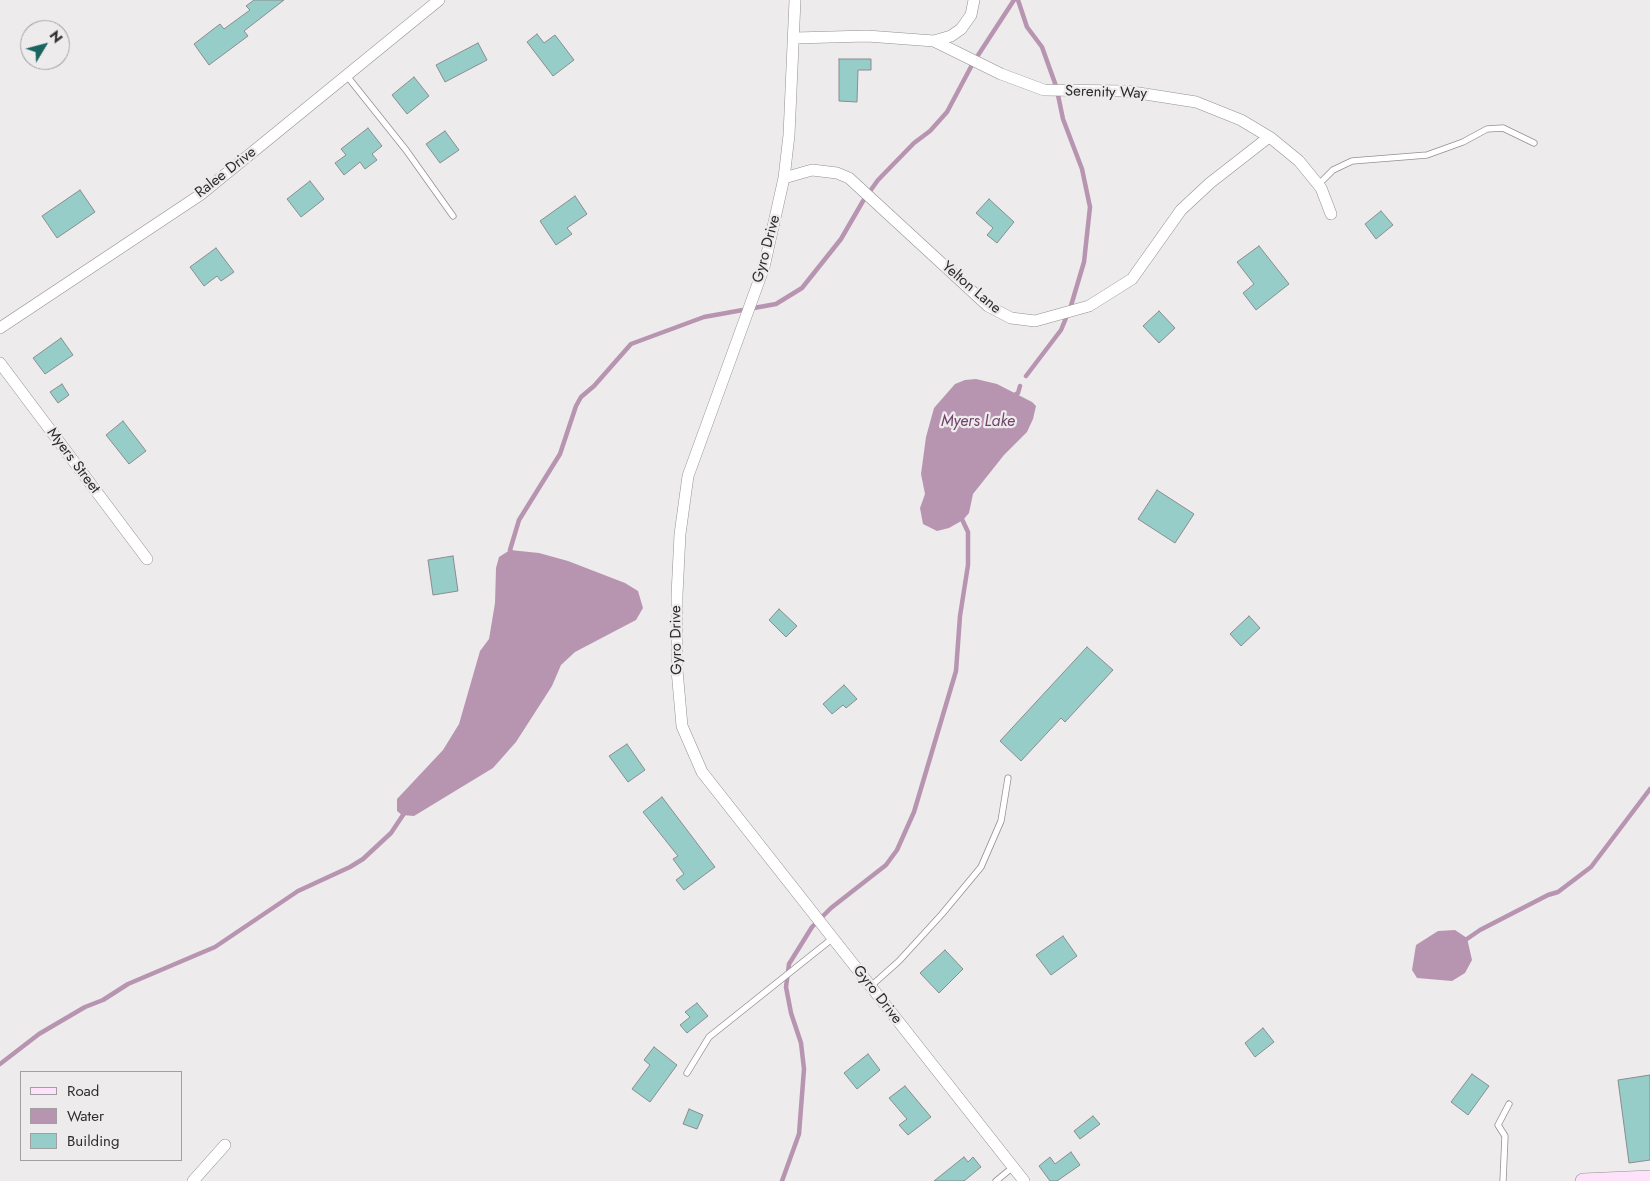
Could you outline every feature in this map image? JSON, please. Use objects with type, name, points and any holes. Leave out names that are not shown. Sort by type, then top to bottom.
[{"type":"main road","points":[[1583,1181],[1650,1178]]},
{"type":"street","name":"Ralee Drive","points":[[0,328],[200,195],[440,0]]},
{"type":"street","name":"Gyro Drive","points":[[795,0],[795,38],[789,135],[784,178],[764,267],[688,476],[678,562],[677,670],[682,726],[702,772],[1024,1181]]},
{"type":"street","name":"Serenity Way","points":[[795,38],[866,36],[934,41],[951,36],[961,29],[971,15],[974,0]]},
{"type":"street","name":"Serenity Way","points":[[934,41],[1001,74],[1044,90],[1126,91],[1188,101],[1241,120],[1269,137],[1300,161],[1318,185],[1331,214]]},
{"type":"street","name":"Yelton Lane","points":[[784,178],[812,170],[831,172],[849,178],[988,306],[1011,318],[1035,321],[1089,306],[1132,279],[1181,210],[1210,183],[1269,137]]},
{"type":"street","name":"Myers Street","points":[[0,363],[147,559]]},
{"type":"street","points":[[193,1181],[225,1145]]},
{"type":"lane","points":[[347,76],[406,150],[453,216]]},
{"type":"lane","points":[[1318,185],[1333,170],[1352,161],[1427,155],[1463,142],[1487,129],[1503,128],[1534,143]]},
{"type":"lane","points":[[871,986],[899,961],[936,921],[981,867],[1001,821],[1008,778]]},
{"type":"lane","points":[[686,1073],[709,1037],[832,938]]},
{"type":"lane","points":[[1503,1181],[1505,1136],[1498,1125],[1509,1104]]},
{"type":"lane","points":[[996,1181],[1013,1167]]},
{"type":"water","name":"Myers Lake","points":[[976,379],[997,384],[1032,402],[1036,406],[1033,419],[1027,432],[1004,455],[973,494],[969,513],[963,520],[949,528],[937,531],[923,524],[920,508],[925,494],[921,474],[926,437],[934,408],[955,384],[965,380]]},
{"type":"water","points":[[510,550],[539,553],[568,561],[625,583],[638,591],[643,608],[636,620],[575,652],[561,665],[552,686],[516,742],[493,768],[414,816],[402,815],[397,811],[397,799],[443,750],[459,724],[480,651],[489,639],[495,603],[496,568],[499,557]]},
{"type":"water","points":[[1455,930],[1467,938],[1472,960],[1465,973],[1452,981],[1417,978],[1412,970],[1416,945],[1438,931]]},
{"type":"building","points":[[254,0],[284,0],[244,31],[248,36],[209,65],[194,44],[220,24],[224,29],[250,10],[246,6]]},
{"type":"building","points":[[537,34],[544,43],[555,35],[574,60],[553,76],[527,42]]},
{"type":"building","points":[[478,43],[487,60],[445,82],[436,65]]},
{"type":"building","points":[[839,59],[871,59],[871,70],[858,70],[857,102],[839,101]]},
{"type":"building","points":[[414,77],[429,96],[407,114],[392,95]]},
{"type":"building","points":[[368,128],[382,146],[372,154],[377,160],[365,169],[360,162],[344,175],[335,163],[346,155],[341,149]]},
{"type":"building","points":[[445,131],[459,150],[440,163],[426,144]]},
{"type":"building","points":[[310,181],[324,199],[301,217],[287,199]]},
{"type":"building","points":[[80,190],[95,212],[57,238],[42,216]]},
{"type":"building","points":[[575,196],[587,214],[567,228],[572,234],[556,245],[540,221]]},
{"type":"building","points":[[989,199],[1014,222],[997,243],[987,235],[993,228],[976,213]]},
{"type":"building","points":[[1381,211],[1393,225],[1376,239],[1365,224]]},
{"type":"building","points":[[1259,246],[1289,284],[1256,310],[1243,293],[1254,284],[1237,262]]},
{"type":"building","points":[[216,248],[234,272],[221,281],[217,276],[204,286],[190,267]]},
{"type":"building","points":[[1159,311],[1175,328],[1159,343],[1143,326]]},
{"type":"building","points":[[61,338],[73,355],[45,374],[33,358]]},
{"type":"building","points":[[62,384],[69,395],[58,403],[50,392]]},
{"type":"building","points":[[123,421],[146,451],[129,464],[106,435]]},
{"type":"building","points":[[1157,490],[1194,514],[1175,543],[1138,519]]},
{"type":"building","points":[[453,556],[458,591],[433,595],[428,560]]},
{"type":"building","points":[[779,609],[797,626],[786,637],[769,620]]},
{"type":"building","points":[[1249,616],[1260,628],[1241,646],[1230,634]]},
{"type":"building","points":[[1087,647],[1113,670],[1065,722],[1061,718],[1021,761],[1000,741]]},
{"type":"building","points":[[844,685],[857,699],[846,708],[843,705],[832,714],[823,704]]},
{"type":"building","points":[[627,744],[645,770],[628,782],[609,756]]},
{"type":"building","points":[[662,797],[715,867],[684,890],[676,880],[684,874],[673,859],[678,856],[643,812]]},
{"type":"building","points":[[1063,936],[1077,956],[1051,975],[1036,955]]},
{"type":"building","points":[[945,950],[963,969],[939,993],[920,973]]},
{"type":"building","points":[[697,1003],[708,1016],[687,1033],[680,1025],[690,1017],[685,1012]]},
{"type":"building","points":[[1263,1028],[1274,1042],[1255,1057],[1245,1043]]},
{"type":"building","points":[[654,1047],[677,1065],[650,1102],[632,1089],[650,1065],[644,1060]]},
{"type":"building","points":[[868,1054],[880,1070],[857,1089],[844,1073]]},
{"type":"building","points":[[1472,1074],[1489,1086],[1468,1115],[1451,1102]]},
{"type":"building","points":[[1650,1075],[1650,1160],[1629,1163],[1618,1080]]},
{"type":"building","points":[[905,1086],[931,1117],[908,1135],[899,1125],[907,1119],[889,1098]]},
{"type":"building","points":[[689,1109],[703,1115],[697,1129],[683,1124]]},
{"type":"building","points":[[1093,1116],[1100,1124],[1080,1139],[1074,1131]]},
{"type":"building","points":[[1071,1152],[1080,1165],[1057,1181],[1050,1181],[1039,1166],[1050,1157],[1055,1164]]},
{"type":"building","points":[[964,1157],[968,1162],[973,1157],[981,1167],[964,1181],[934,1181]]},
{"type":"waterway","points":[[513,554],[510,550],[519,520],[560,454],[576,406],[581,397],[594,386],[631,344],[704,317],[776,304],[802,288],[841,239],[863,201],[878,180],[914,143],[930,131],[947,112],[973,63],[1014,0]]},
{"type":"waterway","points":[[1018,0],[1027,27],[1042,47],[1056,86]]},
{"type":"waterway","points":[[1058,95],[1063,119],[1082,169],[1090,207],[1084,262],[1070,309]]},
{"type":"waterway","points":[[1026,376],[1061,330],[1066,318]]},
{"type":"waterway","points":[[1013,396],[1018,393],[1020,386]]},
{"type":"waterway","points":[[782,1181],[799,1134],[804,1069],[801,1043],[791,1013],[786,987],[789,964],[812,927],[831,908],[886,865],[897,850],[914,812],[956,671],[960,616],[968,565],[968,532],[960,515]]},
{"type":"waterway","points":[[1464,941],[1480,930],[1548,895],[1558,892],[1591,867],[1650,789]]},
{"type":"waterway","points":[[0,1064],[39,1034],[85,1007],[103,1000],[128,984],[215,947],[298,891],[363,859],[391,833],[405,812]]}]
